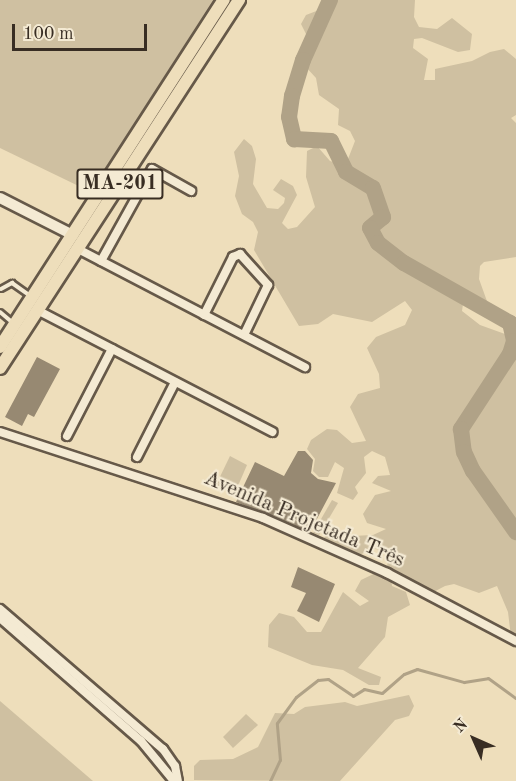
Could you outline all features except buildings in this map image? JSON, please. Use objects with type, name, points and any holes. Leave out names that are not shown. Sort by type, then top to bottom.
[{"type":"main road","name":"MA-201","points":[[0,347],[224,0]]},
{"type":"main road","name":"MA-201","points":[[0,368],[239,0]]},
{"type":"street","points":[[101,261],[152,169],[190,190]]},
{"type":"street","points":[[0,198],[73,235]]},
{"type":"street","points":[[78,249],[305,367]]},
{"type":"street","points":[[204,315],[233,257],[240,254],[268,285],[244,335]]},
{"type":"street","points":[[39,311],[272,432]]},
{"type":"street","points":[[67,436],[112,349]]},
{"type":"street","points":[[137,457],[175,381]]},
{"type":"street","name":"Avenida Projetada Três","points":[[0,432],[263,518],[387,573],[516,641]]},
{"type":"street","points":[[0,609],[12,624],[87,688],[155,754],[175,777]]},
{"type":"street","points":[[0,618],[12,624]]},
{"type":"lane","points":[[1,289],[12,283],[32,297]]},
{"type":"lane","points":[[0,312],[15,324]]},
{"type":"shaded area","points":[[0,0],[213,0],[91,192],[0,148]]},
{"type":"shaded area","points":[[337,0],[415,0],[414,17],[419,27],[437,29],[452,18],[472,34],[470,50],[458,52],[422,38],[414,39],[413,48],[428,59],[424,80],[435,80],[435,69],[472,61],[490,52],[504,49],[516,59],[516,115],[511,118],[516,123],[516,257],[484,262],[480,266],[479,279],[488,304],[463,304],[462,311],[480,325],[505,334],[516,345],[516,642],[511,637],[508,612],[497,586],[479,593],[454,584],[424,597],[413,589],[409,579],[396,575],[387,566],[390,553],[375,549],[353,557],[321,542],[329,531],[352,536],[373,535],[386,529],[367,523],[363,514],[375,495],[391,491],[372,483],[378,476],[390,475],[385,457],[372,451],[364,457],[366,473],[355,487],[358,493],[353,500],[337,493],[344,468],[335,462],[328,477],[319,477],[313,471],[315,459],[307,449],[311,440],[327,429],[337,430],[352,443],[366,441],[350,407],[358,394],[380,388],[379,374],[367,348],[376,337],[405,325],[412,310],[405,301],[372,322],[333,314],[318,324],[299,326],[254,250],[258,232],[253,222],[242,214],[235,196],[239,176],[234,152],[244,139],[252,146],[256,159],[253,184],[267,208],[278,209],[284,203],[285,198],[273,190],[281,179],[293,186],[297,195],[282,223],[288,229],[297,227],[315,207],[306,177],[307,151],[317,146],[330,161],[340,164],[348,159],[355,141],[350,131],[338,125],[339,109],[319,95],[316,78],[305,66],[311,44],[301,24],[306,15],[319,10],[330,13]]},
{"type":"shaded area","points":[[230,456],[247,465],[234,495],[216,485]]},
{"type":"shaded area","points":[[332,500],[338,503],[319,535],[313,533]]},
{"type":"shaded area","points":[[384,569],[391,576],[392,586],[406,592],[410,605],[388,617],[385,637],[358,668],[381,677],[379,685],[369,685],[343,670],[312,665],[268,647],[269,625],[279,613],[294,617],[307,632],[321,632],[343,592],[360,606],[369,601],[355,591],[361,580]]},
{"type":"shaded area","points":[[409,695],[414,706],[409,716],[395,720],[340,781],[194,780],[194,766],[200,760],[233,759],[258,747],[275,713],[294,714],[305,707],[345,702],[357,706]]},
{"type":"shaded area","points":[[0,701],[93,781],[0,781]]},
{"type":"shaded area","points":[[246,714],[258,725],[233,748],[223,737]]},
{"type":"waterway","points":[[330,0],[303,60],[292,96],[289,117],[294,139],[331,141],[346,172],[373,188],[383,217],[370,228],[378,243],[404,263],[510,323],[514,341],[510,354],[461,429],[464,452],[473,471],[516,532]]},
{"type":"waterway","points":[[270,781],[280,760],[277,723],[296,697],[318,680],[328,679],[353,696],[364,689],[382,693],[404,674],[417,669],[464,682],[488,678],[516,698]]}]
